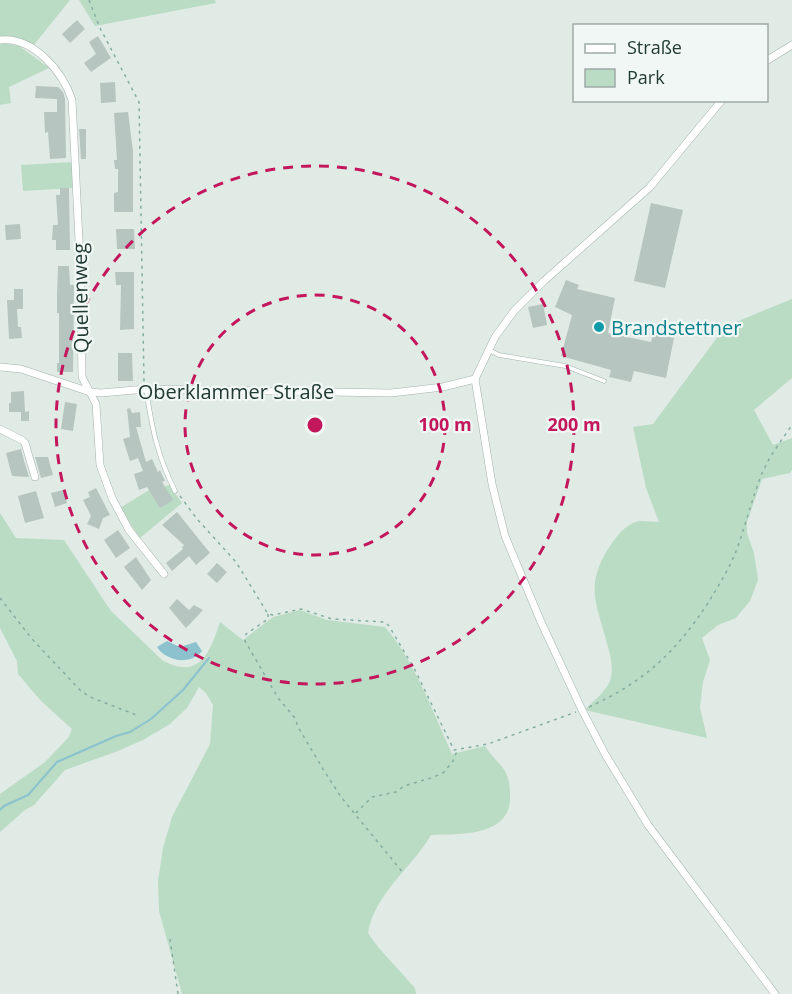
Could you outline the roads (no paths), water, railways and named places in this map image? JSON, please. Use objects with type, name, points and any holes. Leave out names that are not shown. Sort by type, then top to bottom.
[{"type":"street","name":"Quellenweg","points":[[0,40],[25,45],[46,60],[63,79],[72,100],[80,260],[82,377],[96,404],[100,465],[112,498],[129,530],[164,574]]},
{"type":"street","points":[[768,60],[792,45]]},
{"type":"street","points":[[721,102],[650,187],[526,298],[504,324],[488,350],[475,379],[492,484],[505,536],[541,622],[582,710],[605,754],[648,825],[775,994]]},
{"type":"street","name":"Oberklammer Straße","points":[[0,367],[21,369],[90,392],[101,393],[146,389],[391,393],[443,387],[475,379]]},
{"type":"street","points":[[0,429],[25,443],[35,477]]},
{"type":"lane","points":[[488,350],[499,355],[565,366],[604,381]]},
{"type":"lane","points":[[146,389],[154,440],[175,491]]},
{"type":"water","points":[[167,641],[180,647],[196,642],[202,651],[191,659],[178,660],[166,656],[157,647]]},
{"type":"waterway","points":[[0,810],[28,795],[57,762],[130,732],[151,719],[183,690],[209,658]]},
{"type":"place","name":"Brandstettner","points":[[599,327]]}]
